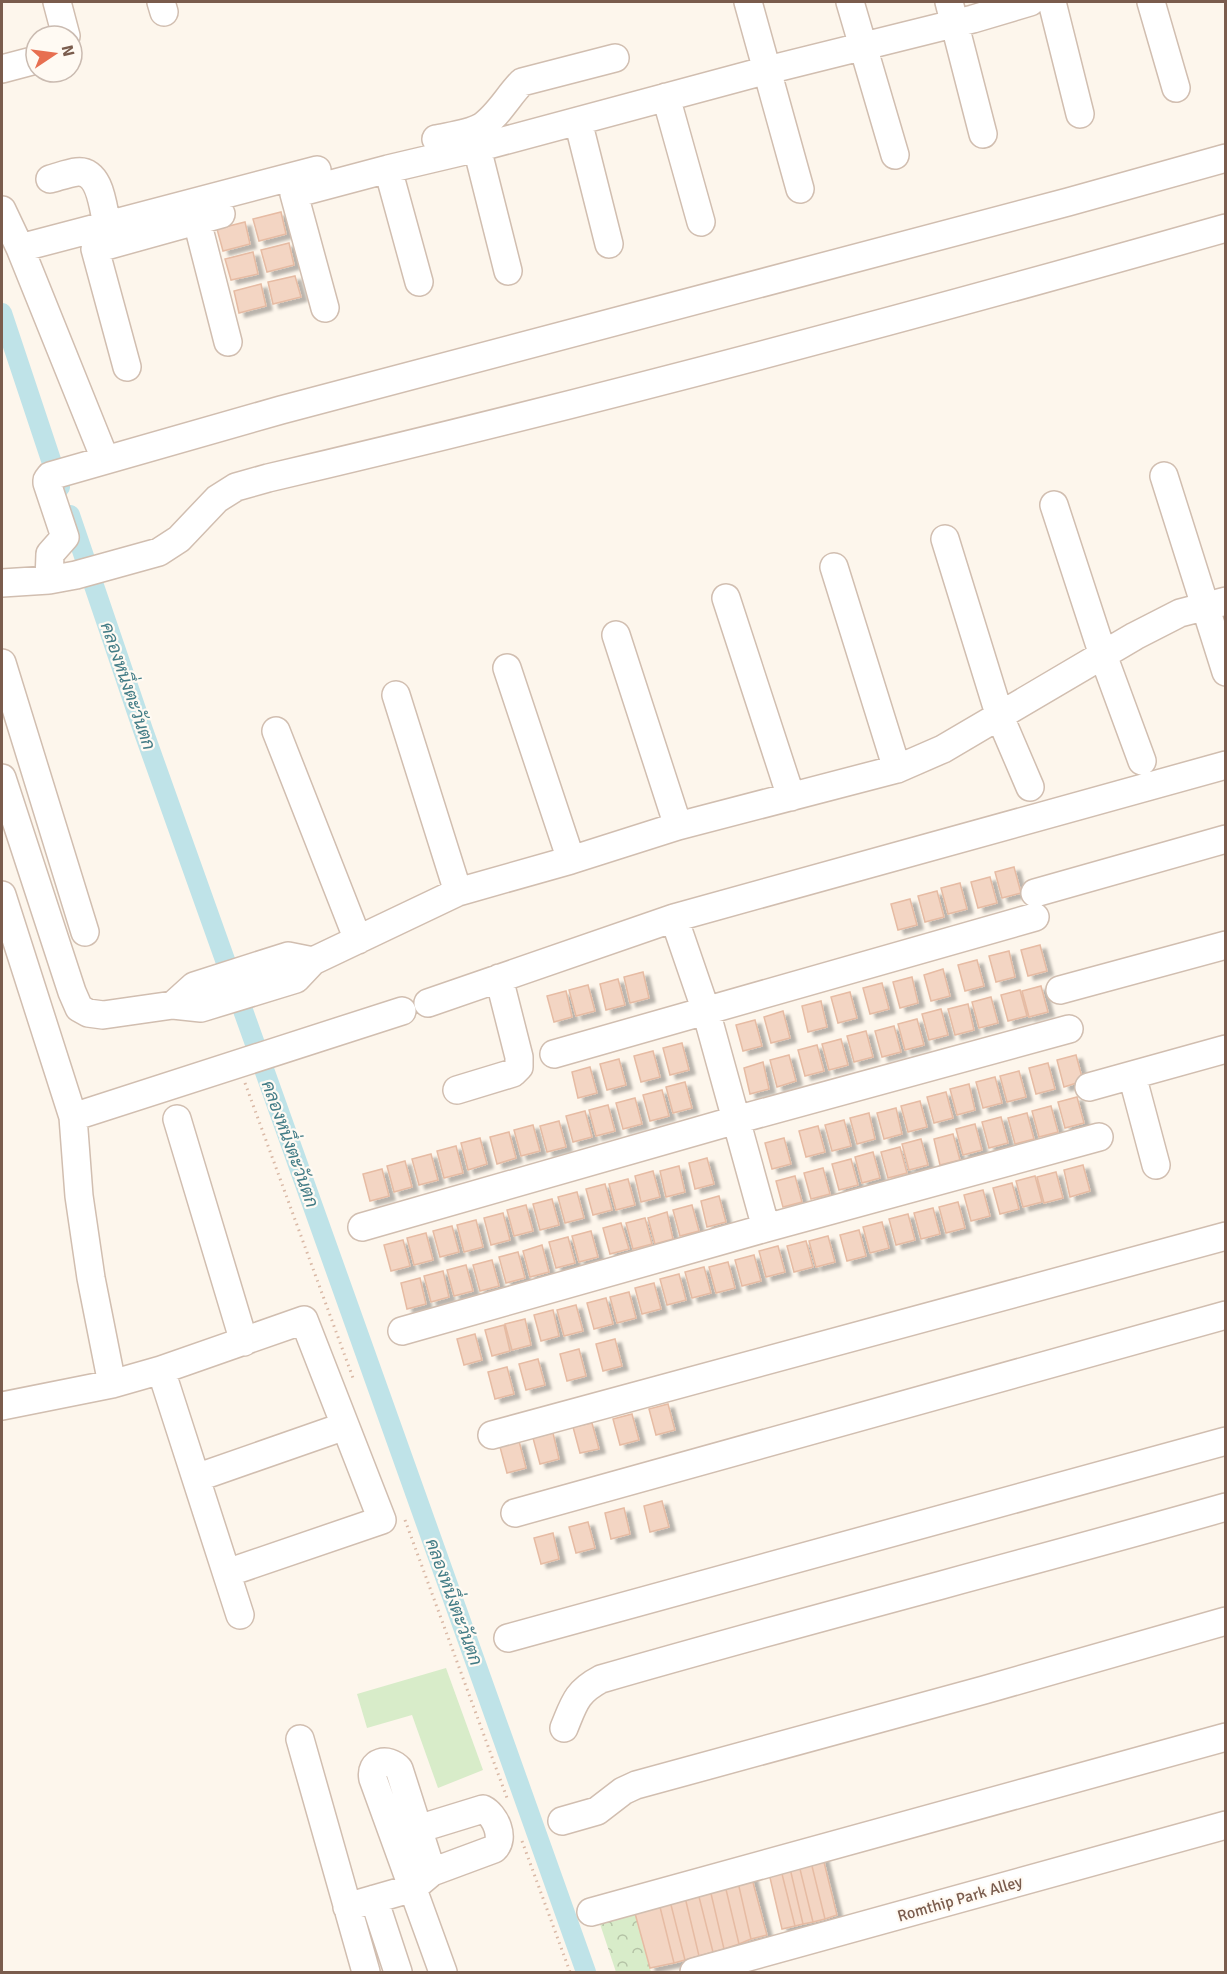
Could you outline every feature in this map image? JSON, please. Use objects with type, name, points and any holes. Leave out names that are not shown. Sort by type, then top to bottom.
[{"type":"street","points":[[57,2],[63,24]]},
{"type":"street","points":[[748,2],[800,189]]},
{"type":"street","points":[[850,2],[895,155]]},
{"type":"street","points":[[126,367],[95,249],[388,169],[477,148],[862,47],[952,12],[1030,2]]},
{"type":"street","points":[[1052,2],[1080,114]]},
{"type":"street","points":[[1151,2],[1176,88]]},
{"type":"street","points":[[952,12],[983,134]]},
{"type":"street","points":[[20,248],[479,128],[491,120],[522,82],[615,57]]},
{"type":"street","points":[[2,69],[24,63]]},
{"type":"street","points":[[666,97],[701,222]]},
{"type":"street","points":[[578,121],[609,244]]},
{"type":"street","points":[[477,148],[508,271]]},
{"type":"street","points":[[49,580],[50,554],[65,537],[47,483],[50,476],[281,410],[1068,202],[1226,158]]},
{"type":"street","points":[[388,169],[419,282]]},
{"type":"street","points":[[50,179],[78,172],[85,172],[92,176],[98,188],[107,225]]},
{"type":"street","points":[[294,194],[325,308]]},
{"type":"street","points":[[2,210],[20,248],[99,462]]},
{"type":"street","points":[[197,221],[228,342]]},
{"type":"street","points":[[2,583],[49,580],[76,575],[159,552],[179,539],[217,499],[236,488],[268,477],[507,420],[883,323],[1226,228]]},
{"type":"street","points":[[1164,476],[1215,604],[1226,672]]},
{"type":"street","points":[[1054,505],[1103,655],[1142,761]]},
{"type":"street","points":[[945,539],[1000,717],[1030,787]]},
{"type":"street","points":[[834,567],[897,769]]},
{"type":"street","points":[[726,598],[791,796]]},
{"type":"street","points":[[2,778],[78,1008],[88,1013],[103,1015],[173,1005],[299,965],[358,940],[458,892],[571,861],[678,826],[897,769],[943,749],[1103,655],[1180,613],[1215,604]]},
{"type":"street","points":[[616,635],[678,826]]},
{"type":"street","points":[[2,663],[85,932]]},
{"type":"street","points":[[507,668],[571,861]]},
{"type":"street","points":[[396,695],[458,892]]},
{"type":"street","points":[[276,731],[358,940]]},
{"type":"street","points":[[428,1003],[674,918],[1226,765]]},
{"type":"street","points":[[554,1054],[706,1011],[1035,905],[1226,839]]},
{"type":"street","points":[[2,895],[73,1117],[79,1196],[91,1278],[112,1384]]},
{"type":"street","points":[[674,918],[706,1011],[766,1228]]},
{"type":"street","points":[[1060,990],[1226,945]]},
{"type":"street","points":[[457,1090],[513,1073],[519,1068],[519,1057],[499,978]]},
{"type":"street","points":[[73,1117],[402,1011]]},
{"type":"street","points":[[362,1227],[736,1120],[1070,1029]]},
{"type":"street","points":[[1089,1087],[1226,1049]]},
{"type":"street","points":[[1132,1075],[1156,1165]]},
{"type":"street","points":[[177,1119],[243,1342]]},
{"type":"street","points":[[402,1331],[1099,1137]]},
{"type":"street","points":[[492,1435],[1226,1236]]},
{"type":"street","points":[[515,1513],[1226,1315]]},
{"type":"street","points":[[2,1403],[112,1384],[161,1370],[304,1320],[382,1520],[227,1574]]},
{"type":"street","points":[[161,1370],[240,1615]]},
{"type":"street","points":[[196,1478],[345,1426]]},
{"type":"street","points":[[508,1638],[1226,1441]]},
{"type":"street","points":[[564,1728],[576,1699],[587,1686],[601,1679],[1226,1507]]},
{"type":"street","points":[[562,1821],[597,1811],[623,1791],[636,1785],[1226,1621]]},
{"type":"street","points":[[591,1912],[1226,1737]]},
{"type":"street","points":[[300,1739],[366,1972]]},
{"type":"street","points":[[422,1880],[373,1779],[372,1772],[379,1763],[388,1761],[399,1769],[418,1828],[422,1880],[443,1972]]},
{"type":"street","points":[[347,1907],[374,1899],[494,1849],[500,1838],[494,1818],[490,1812],[483,1809],[418,1828]]},
{"type":"street","name":"Romthip Park Alley","points":[[694,1972],[1226,1825]]},
{"type":"street","points":[[374,1899],[398,1972]]},
{"type":"green space","points":[[446,1668],[483,1770],[438,1788],[412,1715],[367,1728],[357,1694]]},
{"type":"green space","points":[[633,1906],[651,1972],[616,1972],[597,1915]]},
{"type":"building","points":[[281,212],[286,234],[259,241],[253,219]]},
{"type":"building","points":[[245,222],[250,244],[223,251],[217,229]]},
{"type":"building","points":[[289,243],[294,265],[267,272],[261,250]]},
{"type":"building","points":[[253,252],[258,274],[231,280],[225,259]]},
{"type":"building","points":[[295,276],[301,297],[273,304],[268,282]]},
{"type":"building","points":[[261,284],[266,306],[239,313],[234,291]]},
{"type":"building","points":[[1014,867],[1021,893],[1002,898],[995,872]]},
{"type":"building","points":[[990,877],[997,903],[978,908],[971,882]]},
{"type":"building","points":[[960,883],[967,909],[948,914],[941,888]]},
{"type":"building","points":[[937,891],[944,917],[925,922],[918,896]]},
{"type":"building","points":[[910,899],[917,925],[898,930],[891,904]]},
{"type":"building","points":[[1040,945],[1047,971],[1028,976],[1021,950]]},
{"type":"building","points":[[1009,951],[1015,977],[996,982],[989,956]]},
{"type":"building","points":[[977,960],[984,986],[965,991],[958,965]]},
{"type":"building","points":[[943,969],[950,996],[931,1001],[924,975]]},
{"type":"building","points":[[643,972],[649,998],[630,1003],[624,977]]},
{"type":"building","points":[[912,977],[918,1003],[900,1008],[893,982]]},
{"type":"building","points":[[618,979],[625,1005],[606,1010],[600,984]]},
{"type":"building","points":[[882,983],[889,1009],[870,1014],[863,988]]},
{"type":"building","points":[[588,985],[595,1011],[576,1016],[569,990]]},
{"type":"building","points":[[1041,986],[1048,1012],[1029,1017],[1022,991]]},
{"type":"building","points":[[1020,990],[1027,1016],[1008,1021],[1001,995]]},
{"type":"building","points":[[566,991],[572,1017],[554,1022],[547,996]]},
{"type":"building","points":[[850,992],[857,1018],[838,1023],[831,997]]},
{"type":"building","points":[[991,997],[998,1023],[979,1028],[972,1002]]},
{"type":"building","points":[[821,1001],[827,1027],[808,1032],[802,1006]]},
{"type":"building","points":[[968,1004],[974,1030],[955,1035],[948,1009]]},
{"type":"building","points":[[941,1009],[948,1035],[929,1040],[922,1014]]},
{"type":"building","points":[[783,1011],[790,1038],[771,1043],[764,1017]]},
{"type":"building","points":[[917,1019],[924,1045],[905,1050],[898,1024]]},
{"type":"building","points":[[755,1020],[762,1046],[743,1051],[736,1025]]},
{"type":"building","points":[[894,1026],[901,1052],[882,1057],[875,1031]]},
{"type":"building","points":[[866,1031],[873,1057],[854,1062],[847,1036]]},
{"type":"building","points":[[841,1039],[848,1065],[829,1070],[822,1044]]},
{"type":"building","points":[[682,1043],[689,1070],[670,1075],[663,1048]]},
{"type":"building","points":[[817,1045],[824,1071],[805,1076],[798,1050]]},
{"type":"building","points":[[653,1051],[660,1077],[641,1082],[634,1056]]},
{"type":"building","points":[[789,1055],[796,1081],[777,1087],[770,1060]]},
{"type":"building","points":[[1076,1055],[1083,1081],[1064,1087],[1057,1060]]},
{"type":"building","points":[[619,1059],[626,1085],[607,1090],[600,1064]]},
{"type":"building","points":[[763,1062],[769,1089],[750,1094],[744,1068]]},
{"type":"building","points":[[1048,1063],[1055,1089],[1036,1094],[1029,1068]]},
{"type":"building","points":[[590,1067],[597,1093],[578,1098],[572,1072]]},
{"type":"building","points":[[1019,1071],[1026,1097],[1007,1102],[1000,1076]]},
{"type":"building","points":[[995,1077],[1002,1103],[983,1108],[976,1082]]},
{"type":"building","points":[[685,1082],[692,1108],[673,1113],[666,1087]]},
{"type":"building","points":[[969,1084],[975,1110],[957,1115],[950,1089]]},
{"type":"building","points":[[662,1090],[669,1116],[650,1121],[643,1095]]},
{"type":"building","points":[[946,1092],[953,1118],[934,1123],[927,1097]]},
{"type":"building","points":[[1077,1097],[1084,1123],[1065,1128],[1058,1102]]},
{"type":"building","points":[[635,1098],[642,1124],[623,1129],[616,1103]]},
{"type":"building","points":[[920,1101],[927,1127],[908,1132],[901,1106]]},
{"type":"building","points":[[608,1105],[615,1131],[596,1136],[589,1110]]},
{"type":"building","points":[[1051,1106],[1058,1132],[1039,1137],[1032,1111]]},
{"type":"building","points":[[896,1108],[902,1134],[884,1139],[877,1113]]},
{"type":"building","points":[[585,1111],[592,1137],[573,1142],[566,1116]]},
{"type":"building","points":[[869,1113],[875,1139],[857,1144],[850,1118]]},
{"type":"building","points":[[1027,1113],[1034,1139],[1015,1144],[1008,1118]]},
{"type":"building","points":[[1001,1117],[1008,1143],[989,1148],[982,1122]]},
{"type":"building","points":[[844,1120],[851,1146],[832,1151],[825,1125]]},
{"type":"building","points":[[559,1121],[566,1147],[547,1152],[540,1126]]},
{"type":"building","points":[[975,1124],[982,1150],[963,1155],[956,1129]]},
{"type":"building","points":[[533,1125],[540,1151],[521,1156],[514,1130]]},
{"type":"building","points":[[818,1126],[825,1152],[806,1157],[799,1131]]},
{"type":"building","points":[[509,1132],[516,1158],[497,1164],[490,1137]]},
{"type":"building","points":[[953,1134],[960,1160],[940,1165],[934,1139]]},
{"type":"building","points":[[480,1138],[487,1164],[468,1170],[461,1143]]},
{"type":"building","points":[[784,1138],[791,1164],[772,1169],[765,1143]]},
{"type":"building","points":[[921,1139],[928,1165],[909,1170],[902,1144]]},
{"type":"building","points":[[456,1146],[463,1173],[444,1178],[437,1151]]},
{"type":"building","points":[[900,1147],[907,1173],[888,1178],[881,1152]]},
{"type":"building","points":[[873,1152],[880,1178],[862,1183],[855,1157]]},
{"type":"building","points":[[431,1154],[438,1180],[419,1185],[412,1159]]},
{"type":"building","points":[[707,1158],[714,1184],[695,1189],[689,1163]]},
{"type":"building","points":[[851,1159],[858,1185],[839,1190],[832,1164]]},
{"type":"building","points":[[405,1161],[412,1187],[394,1192],[387,1166]]},
{"type":"building","points":[[1083,1165],[1090,1191],[1070,1197],[1064,1170]]},
{"type":"building","points":[[679,1166],[685,1192],[666,1197],[660,1171]]},
{"type":"building","points":[[823,1168],[830,1194],[811,1199],[804,1173]]},
{"type":"building","points":[[382,1169],[389,1196],[370,1201],[363,1174]]},
{"type":"building","points":[[653,1171],[660,1197],[641,1202],[635,1176]]},
{"type":"building","points":[[1056,1172],[1063,1198],[1044,1203],[1037,1177]]},
{"type":"building","points":[[795,1176],[802,1202],[783,1207],[776,1181]]},
{"type":"building","points":[[1035,1176],[1042,1202],[1023,1207],[1016,1181]]},
{"type":"building","points":[[628,1179],[635,1205],[616,1210],[609,1184]]},
{"type":"building","points":[[1012,1183],[1019,1209],[1000,1214],[993,1188]]},
{"type":"building","points":[[605,1184],[612,1210],[593,1215],[586,1189]]},
{"type":"building","points":[[983,1190],[990,1216],[971,1221],[964,1195]]},
{"type":"building","points":[[577,1192],[584,1218],[565,1223],[558,1197]]},
{"type":"building","points":[[719,1196],[726,1222],[707,1227],[701,1201]]},
{"type":"building","points":[[552,1199],[559,1225],[540,1230],[533,1204]]},
{"type":"building","points":[[958,1202],[965,1228],[946,1233],[939,1207]]},
{"type":"building","points":[[526,1205],[533,1231],[514,1236],[507,1210]]},
{"type":"building","points":[[692,1205],[699,1231],[680,1236],[673,1210]]},
{"type":"building","points":[[933,1208],[940,1234],[921,1239],[914,1213]]},
{"type":"building","points":[[667,1212],[673,1239],[655,1244],[648,1218]]},
{"type":"building","points":[[503,1213],[510,1240],[491,1245],[484,1218]]},
{"type":"building","points":[[908,1214],[915,1240],[896,1245],[889,1219]]},
{"type":"building","points":[[645,1218],[652,1244],[633,1249],[626,1223]]},
{"type":"building","points":[[476,1220],[483,1247],[464,1252],[457,1225]]},
{"type":"building","points":[[882,1222],[889,1248],[870,1253],[863,1227]]},
{"type":"building","points":[[621,1223],[629,1249],[610,1254],[603,1228]]},
{"type":"building","points":[[452,1226],[459,1252],[440,1257],[433,1231]]},
{"type":"building","points":[[859,1230],[866,1256],[847,1261],[840,1235]]},
{"type":"building","points":[[591,1231],[598,1257],[579,1262],[572,1236]]},
{"type":"building","points":[[426,1233],[433,1260],[414,1265],[407,1238]]},
{"type":"building","points":[[828,1236],[835,1262],[816,1267],[809,1241]]},
{"type":"building","points":[[568,1237],[575,1263],[556,1268],[549,1242]]},
{"type":"building","points":[[403,1240],[410,1266],[391,1271],[384,1245]]},
{"type":"building","points":[[806,1241],[813,1267],[794,1272],[787,1246]]},
{"type":"building","points":[[542,1245],[549,1272],[530,1277],[523,1251]]},
{"type":"building","points":[[778,1246],[785,1272],[766,1277],[759,1251]]},
{"type":"building","points":[[518,1252],[525,1278],[506,1283],[499,1257]]},
{"type":"building","points":[[754,1255],[761,1281],[742,1286],[735,1260]]},
{"type":"building","points":[[492,1260],[499,1286],[480,1291],[473,1265]]},
{"type":"building","points":[[728,1262],[735,1288],[716,1293],[709,1267]]},
{"type":"building","points":[[466,1265],[473,1291],[454,1296],[447,1270]]},
{"type":"building","points":[[704,1267],[711,1293],[692,1298],[685,1272]]},
{"type":"building","points":[[443,1271],[449,1297],[431,1302],[424,1276]]},
{"type":"building","points":[[679,1274],[686,1300],[667,1305],[660,1279]]},
{"type":"building","points":[[420,1278],[426,1304],[407,1309],[401,1283]]},
{"type":"building","points":[[654,1283],[661,1309],[642,1314],[635,1288]]},
{"type":"building","points":[[629,1292],[636,1318],[617,1323],[610,1297]]},
{"type":"building","points":[[606,1298],[613,1324],[594,1329],[587,1303]]},
{"type":"building","points":[[576,1305],[583,1331],[564,1336],[557,1310]]},
{"type":"building","points":[[553,1310],[559,1336],[541,1341],[534,1315]]},
{"type":"building","points":[[525,1319],[531,1345],[512,1350],[505,1324]]},
{"type":"building","points":[[504,1325],[510,1351],[492,1356],[485,1330]]},
{"type":"building","points":[[475,1334],[482,1360],[464,1365],[457,1339]]},
{"type":"building","points":[[615,1339],[622,1366],[603,1371],[596,1344]]},
{"type":"building","points":[[579,1349],[586,1376],[567,1381],[560,1354]]},
{"type":"building","points":[[538,1359],[545,1385],[526,1390],[519,1364]]},
{"type":"building","points":[[507,1367],[514,1394],[495,1399],[488,1372]]},
{"type":"building","points":[[668,1404],[675,1430],[656,1435],[649,1409]]},
{"type":"building","points":[[632,1414],[639,1440],[620,1445],[613,1419]]},
{"type":"building","points":[[592,1423],[599,1449],[580,1453],[573,1427]]},
{"type":"building","points":[[553,1433],[559,1459],[540,1464],[533,1438]]},
{"type":"building","points":[[519,1441],[526,1468],[507,1473],[500,1447]]},
{"type":"building","points":[[662,1501],[669,1527],[650,1532],[644,1506]]},
{"type":"building","points":[[624,1508],[630,1534],[611,1539],[605,1513]]},
{"type":"building","points":[[588,1522],[595,1548],[576,1553],[569,1527]]},
{"type":"building","points":[[553,1533],[559,1559],[541,1564],[534,1538]]},
{"type":"building","points":[[822,1854],[837,1915],[825,1919],[810,1858]]},
{"type":"building","points":[[810,1858],[825,1919],[813,1922],[798,1861]]},
{"type":"building","points":[[798,1861],[813,1922],[803,1924],[789,1864]]},
{"type":"building","points":[[789,1864],[803,1924],[795,1926],[780,1866]]},
{"type":"building","points":[[780,1866],[795,1926],[782,1929],[768,1869]]},
{"type":"building","points":[[751,1875],[767,1935],[751,1939],[737,1878]]},
{"type":"building","points":[[737,1878],[751,1939],[739,1944],[724,1881]]},
{"type":"building","points":[[724,1881],[739,1944],[724,1949],[709,1885]]},
{"type":"building","points":[[709,1885],[724,1949],[713,1952],[697,1889]]},
{"type":"building","points":[[697,1889],[713,1952],[699,1956],[684,1893]]},
{"type":"building","points":[[684,1893],[699,1956],[685,1960],[669,1897]]},
{"type":"building","points":[[669,1897],[685,1960],[674,1963],[658,1899]]},
{"type":"building","points":[[658,1899],[674,1963],[650,1968],[633,1906]]},
{"type":"waterway","name":"คลองหนึ่งตะวันตก","points":[[2,313],[60,487]]},
{"type":"waterway","name":"คลองหนึ่งตะวันตก","points":[[70,515],[143,730],[586,1972]]}]
